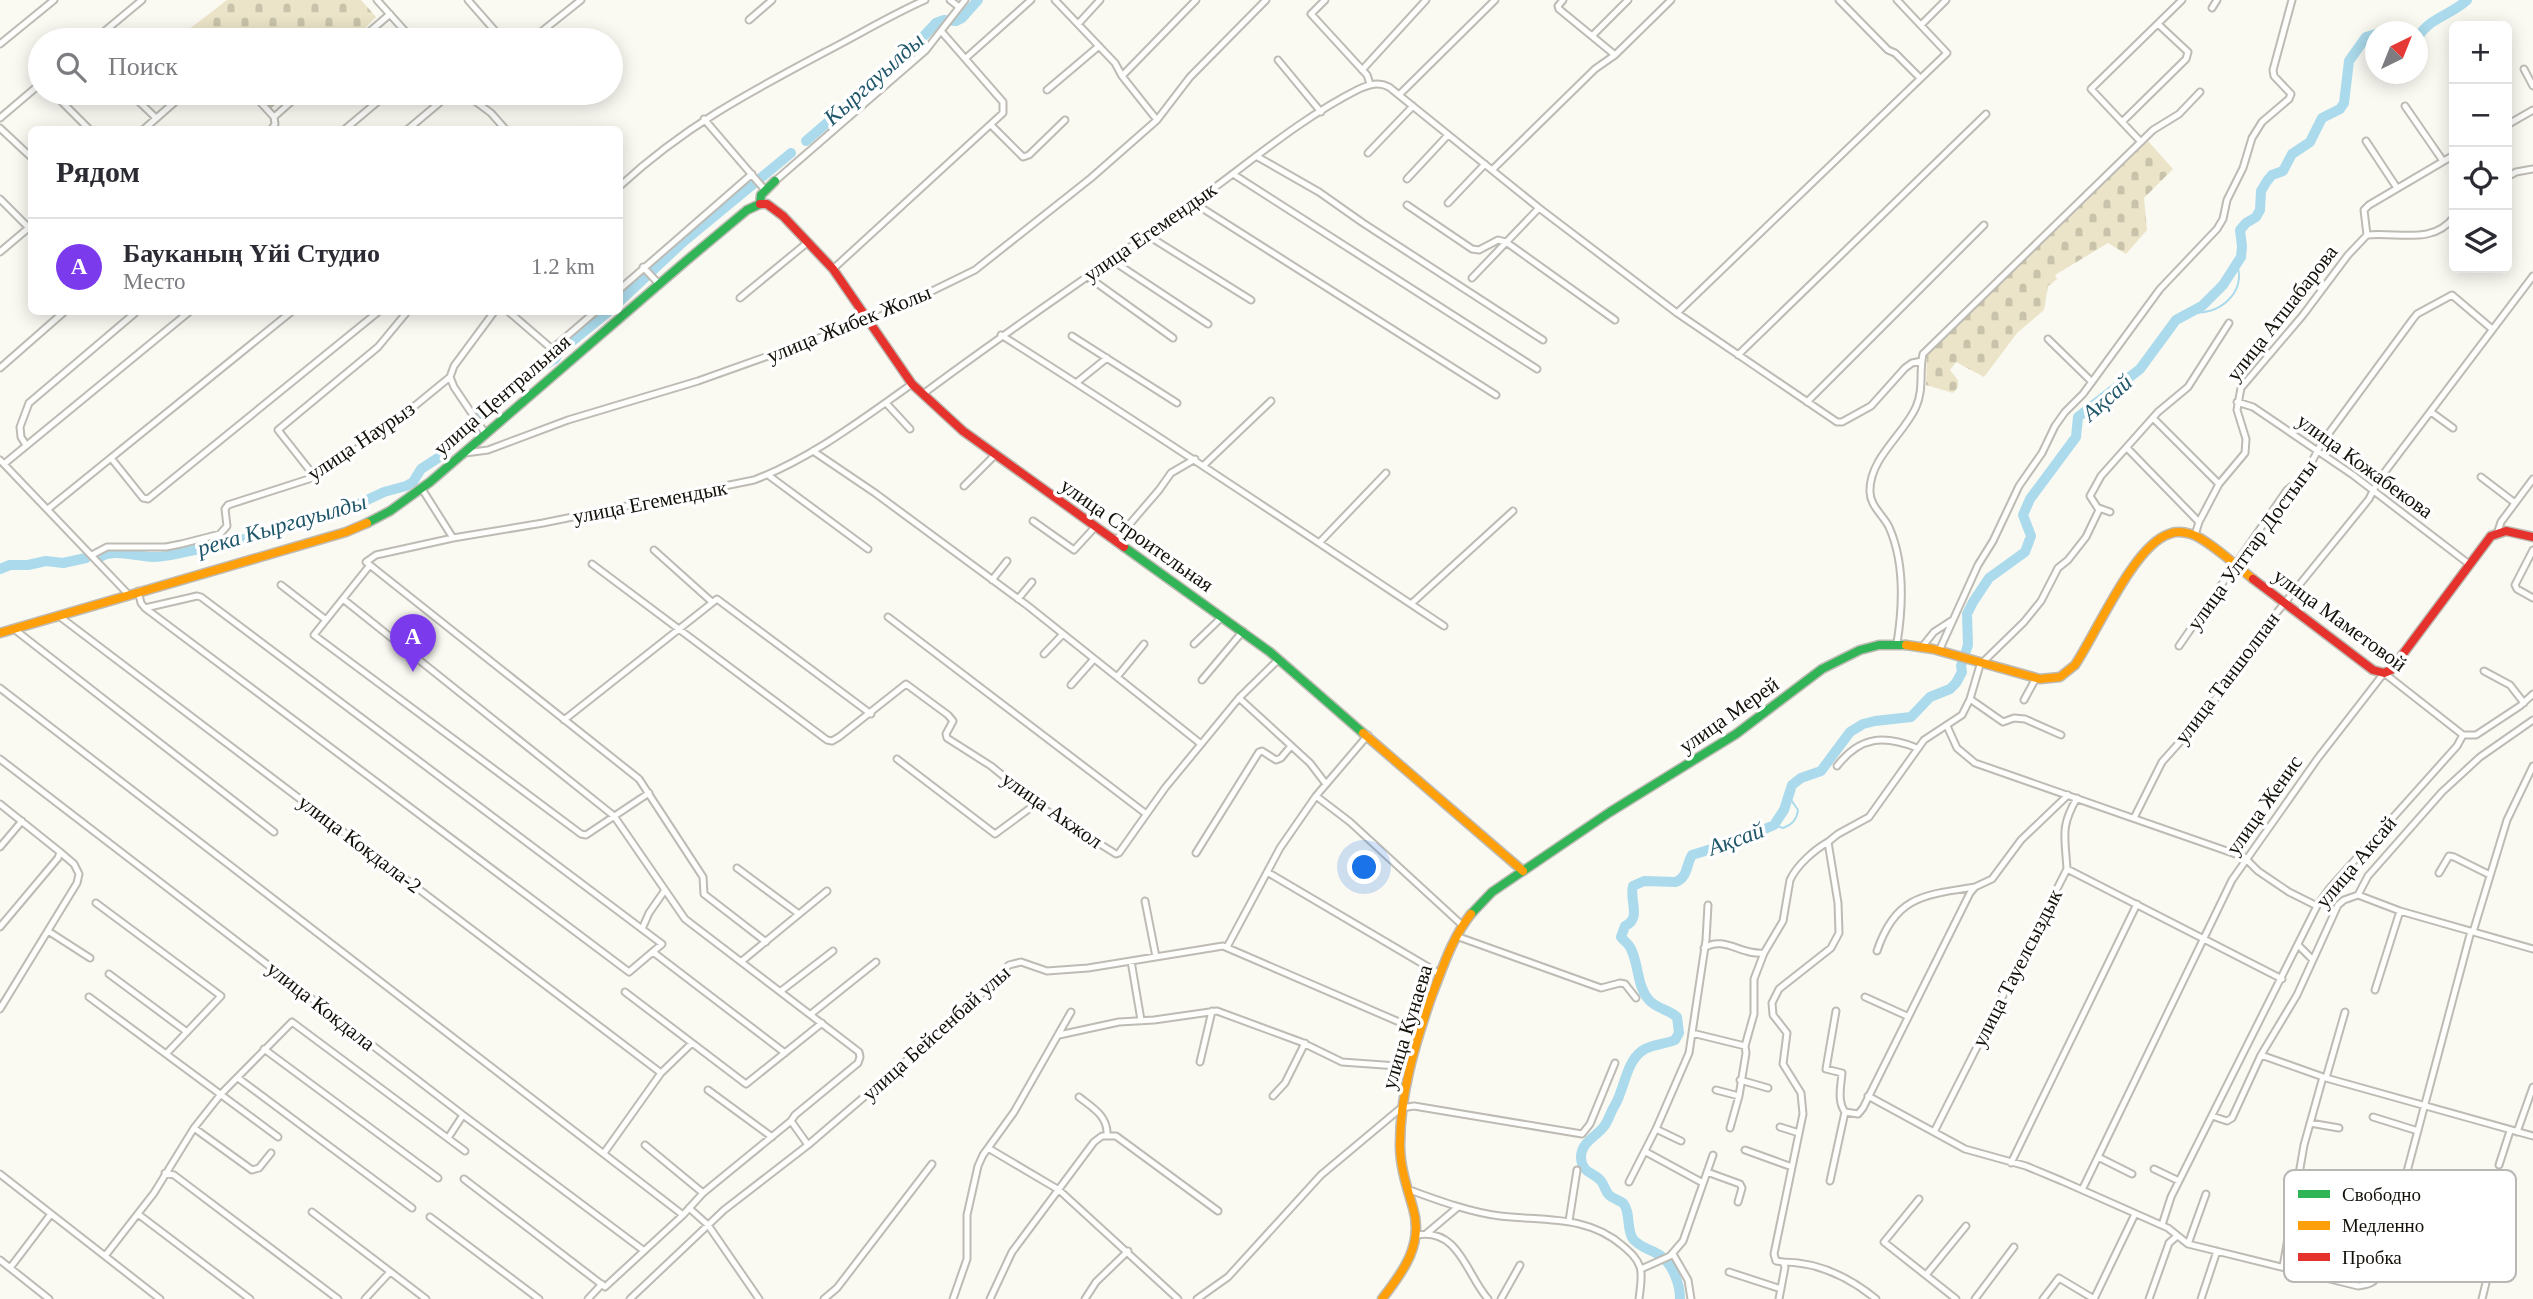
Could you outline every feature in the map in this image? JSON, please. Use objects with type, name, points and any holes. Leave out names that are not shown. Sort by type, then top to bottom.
[{"type":"main road","points":[[760,204],[761,195],[775,181]]},
{"type":"main road","name":"улица Строительная","points":[[760,204],[772,207],[834,269],[912,384],[963,431],[1279,659],[1524,871]]},
{"type":"main road","name":"улица Центральная","points":[[623,312],[747,210],[760,204]]},
{"type":"main road","name":"улица Центральная","points":[[0,634],[138,591],[362,527],[422,489],[619,315]]},
{"type":"main road","points":[[2498,531],[2506,530],[2533,537]]},
{"type":"main road","name":"улица Женис","points":[[2384,673],[2399,659],[2469,564],[2498,531]]},
{"type":"main road","points":[[1980,664],[2036,678],[2062,677],[2075,665],[2132,571],[2159,539],[2178,532],[2195,535]]},
{"type":"main road","name":"улица Маметовой","points":[[2195,535],[2372,670],[2384,673]]},
{"type":"main road","name":"улица Мерей","points":[[1524,871],[1609,813],[1739,732],[1837,662],[1866,648],[1897,643],[1938,651],[1980,664]]},
{"type":"main road","name":"улица Кунаева","points":[[1421,1234],[1407,1189],[1401,1157],[1401,1108],[1420,1031],[1440,974],[1462,925],[1482,900],[1524,871]]},
{"type":"main road","points":[[1382,1299],[1421,1234]]},
{"type":"street","points":[[0,44],[54,0]]},
{"type":"street","points":[[108,28],[142,0]]},
{"type":"street","points":[[377,0],[402,28]]},
{"type":"street","points":[[468,0],[492,28]]},
{"type":"street","points":[[546,28],[581,0]]},
{"type":"street","points":[[749,20],[772,0]]},
{"type":"street","points":[[623,183],[664,146],[743,95],[925,0]]},
{"type":"street","points":[[950,0],[959,7]]},
{"type":"street","points":[[775,181],[917,59],[965,0]]},
{"type":"street","points":[[966,58],[1031,0]]},
{"type":"street","points":[[1055,0],[1115,63],[1157,120]]},
{"type":"street","points":[[1078,24],[1100,0]]},
{"type":"street","points":[[1122,76],[1196,0]]},
{"type":"street","name":"улица Жибек Жолы","points":[[462,453],[488,450],[568,420],[698,381],[883,315],[975,270],[1091,178],[1157,120],[1190,77],[1266,0]]},
{"type":"street","points":[[1325,0],[1311,14],[1362,70],[1370,84]]},
{"type":"street","points":[[1362,70],[1426,0]]},
{"type":"street","points":[[1495,0],[1399,95],[1539,208],[1676,313],[1837,422],[1842,422],[1871,406],[1905,368],[1922,361]]},
{"type":"street","points":[[1563,0],[1558,6],[1559,9],[1615,55]]},
{"type":"street","points":[[1592,36],[1628,0]]},
{"type":"street","points":[[1492,170],[1595,69],[1615,55],[1671,0]]},
{"type":"street","points":[[1839,0],[1920,78]]},
{"type":"street","points":[[1676,313],[1947,53],[1897,0]]},
{"type":"street","points":[[1921,25],[1946,0]]},
{"type":"street","points":[[2141,142],[2091,89],[2182,0]]},
{"type":"street","points":[[2212,8],[2217,0]]},
{"type":"street","points":[[1938,651],[2019,485],[2042,453],[2065,412],[2092,382],[2160,289],[2217,229],[2223,219],[2227,200],[2243,168],[2252,138],[2262,122],[2289,99],[2291,94],[2274,76],[2273,70],[2292,0]]},
{"type":"street","points":[[374,28],[390,14]]},
{"type":"street","points":[[2122,122],[2186,59],[2188,52],[2158,24]]},
{"type":"street","points":[[834,269],[1003,113],[1003,102],[943,28]]},
{"type":"street","points":[[1046,90],[1099,46]]},
{"type":"street","points":[[1278,60],[1321,112]]},
{"type":"street","points":[[2524,69],[2533,86]]},
{"type":"street","name":"улица Егемендык","points":[[923,394],[1001,335],[1321,112],[1370,84],[1383,84],[1399,95]]},
{"type":"street","points":[[1897,643],[1902,598],[1896,552],[1890,529],[1869,493],[1879,463],[1917,406],[1921,391],[1923,354],[2153,130],[2179,114],[2200,92]]},
{"type":"street","points":[[0,118],[28,95]]},
{"type":"street","points":[[65,105],[86,126]]},
{"type":"street","points":[[142,105],[156,118]]},
{"type":"street","points":[[147,126],[171,105]]},
{"type":"street","points":[[263,105],[274,117],[274,126]]},
{"type":"street","points":[[274,117],[288,105]]},
{"type":"street","points":[[349,126],[374,105]]},
{"type":"street","points":[[412,126],[437,105]]},
{"type":"street","points":[[481,105],[502,126]]},
{"type":"street","points":[[1368,153],[1413,106]]},
{"type":"street","points":[[2405,106],[2443,161]]},
{"type":"street","points":[[2512,122],[2533,110]]},
{"type":"street","points":[[1738,355],[1986,114]]},
{"type":"street","points":[[704,119],[765,190]]},
{"type":"street","points":[[991,125],[1023,157],[1029,155],[1065,120]]},
{"type":"street","points":[[0,128],[28,154]]},
{"type":"street","points":[[1407,179],[1448,135]]},
{"type":"street","points":[[2366,141],[2397,188]]},
{"type":"street","points":[[1256,156],[1319,192],[1543,340]]},
{"type":"street","points":[[2449,158],[2364,210],[2367,235],[2426,236],[2442,230],[2449,222]]},
{"type":"street","points":[[1448,203],[1485,164]]},
{"type":"street","points":[[2512,174],[2533,169]]},
{"type":"street","points":[[1233,174],[1537,369]]},
{"type":"street","points":[[623,286],[755,178]]},
{"type":"street","points":[[0,199],[28,224]]},
{"type":"street","points":[[1194,203],[1496,395]]},
{"type":"street","points":[[1407,205],[1472,249],[1479,250],[1498,240],[1506,242],[1615,320]]},
{"type":"street","points":[[1472,278],[1539,208]]},
{"type":"street","points":[[1807,402],[1984,225]]},
{"type":"street","points":[[0,252],[28,228]]},
{"type":"street","points":[[1147,235],[1251,300]]},
{"type":"street","name":"улица Атшабарова","points":[[2195,535],[2219,484],[2245,453],[2247,446],[2239,421],[2237,402],[2241,388],[2367,235]]},
{"type":"street","points":[[740,298],[808,242]]},
{"type":"street","points":[[1110,260],[1208,324]]},
{"type":"street","points":[[645,268],[657,282]]},
{"type":"street","points":[[1087,276],[1173,338]]},
{"type":"street","name":"улица Таншолпан","points":[[2134,818],[2162,762],[2204,716],[2285,602],[2373,491],[2533,276]]},
{"type":"street","name":"улица Улттар Достыгы","points":[[2179,646],[2287,490],[2304,477],[2318,453],[2417,314],[2452,295],[2493,330]]},
{"type":"street","points":[[0,368],[61,315]]},
{"type":"street","points":[[26,445],[21,437],[20,427],[29,404],[133,315]]},
{"type":"street","points":[[128,594],[2,462],[185,315]]},
{"type":"street","points":[[48,509],[287,315]]},
{"type":"street","points":[[111,458],[143,498],[148,499],[373,315]]},
{"type":"street","points":[[315,477],[278,430],[378,346],[404,315]]},
{"type":"street","name":"улица Наурыз","points":[[92,555],[107,547],[166,547],[220,534],[227,526],[225,509],[228,505],[315,477],[388,427],[450,377],[454,366],[492,315]]},
{"type":"street","points":[[512,315],[552,349],[592,315]]},
{"type":"street","points":[[2110,512],[2091,501],[2093,489],[2164,407],[2188,387],[2229,323]]},
{"type":"street","points":[[1001,335],[1195,459],[1444,626]]},
{"type":"street","points":[[1072,336],[1177,403]]},
{"type":"street","points":[[2048,339],[2092,382]]},
{"type":"street","points":[[1076,383],[1107,358]]},
{"type":"street","points":[[450,377],[485,433]]},
{"type":"street","name":"улица Егемендык","points":[[368,564],[376,555],[453,538],[743,484],[768,475],[813,451],[912,384]]},
{"type":"street","points":[[1204,465],[1271,401]]},
{"type":"street","name":"улица Кожабекова","points":[[2237,402],[2253,407],[2373,491],[2469,564]]},
{"type":"street","points":[[886,403],[910,429]]},
{"type":"street","points":[[2431,412],[2453,428]]},
{"type":"street","points":[[2154,419],[2219,484]]},
{"type":"street","points":[[2127,448],[2199,522]]},
{"type":"street","points":[[813,451],[875,493],[1018,599],[1201,744]]},
{"type":"street","points":[[964,486],[995,455]]},
{"type":"street","points":[[1116,540],[1171,473],[1195,459]]},
{"type":"street","points":[[1319,543],[1385,473]]},
{"type":"street","points":[[768,475],[868,549]]},
{"type":"street","points":[[2482,477],[2515,503]]},
{"type":"street","name":"улица Женис","points":[[2498,531],[2501,522],[2533,479]]},
{"type":"street","points":[[422,489],[453,538]]},
{"type":"street","points":[[1730,1128],[1739,1096],[1745,1046],[1754,1014],[1754,979],[1764,953],[1783,921],[1793,874],[1818,847],[1870,817],[1917,748],[1931,735],[1962,715],[1970,699],[1980,664],[2024,622],[2041,601],[2058,568],[2086,537],[2099,508]]},
{"type":"street","points":[[1411,604],[1513,511]]},
{"type":"street","points":[[1033,521],[1074,550],[1096,526]]},
{"type":"street","points":[[654,550],[712,602]]},
{"type":"street","points":[[2533,550],[2515,585],[2533,598]]},
{"type":"street","points":[[992,580],[1007,561]]},
{"type":"street","points":[[649,793],[586,835],[581,834],[314,635],[368,564],[630,771],[649,793],[703,877],[704,894],[766,942]]},
{"type":"street","points":[[564,720],[678,629],[717,598],[871,714],[839,737],[827,740],[678,629],[592,564]]},
{"type":"street","points":[[1018,599],[1032,582]]},
{"type":"street","points":[[281,585],[326,620]]},
{"type":"street","points":[[138,591],[145,608],[629,972],[662,944],[201,597],[145,608]]},
{"type":"street","points":[[343,599],[614,816],[685,919],[859,1052],[858,1063],[703,1193],[605,1287],[464,1179]]},
{"type":"street","name":"улица Кокдала-2","points":[[59,617],[660,1073]]},
{"type":"street","points":[[888,617],[1145,813]]},
{"type":"street","points":[[1194,644],[1222,617]]},
{"type":"street","points":[[1922,647],[1934,632],[1953,620]]},
{"type":"street","points":[[14,629],[274,832]]},
{"type":"street","points":[[1202,680],[1243,631]]},
{"type":"street","points":[[1044,654],[1063,634]]},
{"type":"street","points":[[1117,677],[1144,644]]},
{"type":"street","points":[[1071,685],[1094,659]]},
{"type":"street","name":"улица Акжол","points":[[871,714],[906,684],[953,721],[946,734],[947,738],[991,766],[1037,803],[1116,854],[1145,813],[1239,698],[1279,659]]},
{"type":"street","points":[[2484,671],[2510,685],[2533,707]]},
{"type":"street","name":"улица Женис","points":[[2082,1190],[2232,880],[2318,758],[2384,673]]},
{"type":"street","name":"улица Маметовой","points":[[2384,673],[2463,735]]},
{"type":"street","points":[[2024,700],[2036,678]]},
{"type":"street","points":[[0,688],[683,1214]]},
{"type":"street","points":[[2463,735],[2476,735],[2533,694]]},
{"type":"street","points":[[1239,698],[1315,769],[1326,784]]},
{"type":"street","points":[[1970,699],[2003,722],[2014,718],[2025,719],[2062,735]]},
{"type":"street","name":"улица Аксай","points":[[2212,1116],[2227,1121],[2232,1118],[2261,1055],[2290,1009],[2338,905],[2357,895],[2368,876],[2442,792],[2480,757],[2533,720]]},
{"type":"street","points":[[1947,726],[1957,748],[1975,763],[2248,860],[2258,872],[2317,906]]},
{"type":"street","points":[[1368,735],[1316,796],[1280,848],[1227,947],[1420,1031]]},
{"type":"street","name":"улица Аксай","points":[[2162,1224],[2165,1210],[2179,1181],[2317,906],[2329,889],[2457,746],[2463,735]]},
{"type":"street","points":[[1837,766],[1853,750],[1871,740],[1900,741],[1917,748]]},
{"type":"street","points":[[1196,853],[1259,752],[1262,751],[1276,760],[1291,746]]},
{"type":"street","name":"улица Кокдала","points":[[0,759],[643,1250]]},
{"type":"street","points":[[897,759],[995,834],[1037,803]]},
{"type":"street","points":[[2407,1170],[2472,932],[2507,820],[2533,766]]},
{"type":"street","points":[[1877,951],[1887,925],[1903,906],[1975,887],[1992,879],[2021,840],[2068,795]]},
{"type":"street","points":[[1316,796],[1350,822],[1462,925]]},
{"type":"street","name":"улица Тауелсыздык","points":[[1934,1132],[2067,869],[2064,826],[2077,798]]},
{"type":"street","points":[[0,804],[74,864],[79,874],[77,883],[1,1006]]},
{"type":"street","points":[[0,847],[22,821]]},
{"type":"street","points":[[1828,842],[1839,913],[1839,933],[1830,948],[1779,989],[1772,1003],[1773,1015],[1787,1033],[1785,1069],[1802,1099],[1803,1114],[1774,1254],[1776,1261],[1816,1265],[1856,1283],[1876,1299]]},
{"type":"street","points":[[0,927],[60,852]]},
{"type":"street","points":[[2439,873],[2449,856],[2490,875]]},
{"type":"street","points":[[737,868],[799,914]]},
{"type":"street","points":[[2067,869],[2282,979]]},
{"type":"street","points":[[1267,872],[1440,974]]},
{"type":"street","points":[[1845,1112],[1861,1112],[1907,1016],[1975,887]]},
{"type":"street","points":[[642,929],[665,890]]},
{"type":"street","points":[[742,961],[827,891]]},
{"type":"street","points":[[2357,895],[2400,911],[2533,949]]},
{"type":"street","points":[[1145,901],[1156,957]]},
{"type":"street","points":[[96,903],[221,996],[166,1054]]},
{"type":"street","points":[[2011,1163],[2137,904]]},
{"type":"street","points":[[1629,1182],[1646,1152],[1683,1069],[1692,1032],[1708,905]]},
{"type":"street","points":[[2375,990],[2400,911]]},
{"type":"street","points":[[48,931],[90,958]]},
{"type":"street","points":[[1456,936],[1601,988],[1625,984],[1636,999]]},
{"type":"street","points":[[1704,948],[1712,943],[1724,943],[1748,953],[1764,953]]},
{"type":"street","points":[[2298,945],[2312,958]]},
{"type":"street","name":"улица Бейсенбай улы","points":[[630,1299],[708,1225],[808,1145],[970,1006],[1009,965],[1021,962],[1047,971],[1227,947]]},
{"type":"street","points":[[781,991],[833,951]]},
{"type":"street","points":[[653,952],[785,1052]]},
{"type":"street","points":[[1131,961],[1141,1020]]},
{"type":"street","points":[[811,1014],[876,962]]},
{"type":"street","points":[[109,974],[187,1032]]},
{"type":"street","points":[[625,992],[746,1084],[822,1023]]},
{"type":"street","points":[[89,997],[278,1137]]},
{"type":"street","points":[[1865,997],[1907,1016]]},
{"type":"street","points":[[1200,1062],[1212,1011]]},
{"type":"street","points":[[1059,1035],[1118,1022],[1154,1020],[1212,1011],[1304,1044],[1342,1062],[1411,1068]]},
{"type":"street","points":[[953,1299],[967,1259],[967,1215],[978,1166],[1014,1112],[1071,1012]]},
{"type":"street","points":[[1830,1181],[1845,1112],[1840,1099],[1842,1073],[1826,1069],[1836,1012]]},
{"type":"street","points":[[2301,1170],[2309,1123],[2345,1012]]},
{"type":"street","points":[[105,1256],[154,1193],[194,1128],[221,1094],[292,1022],[465,1151]]},
{"type":"street","points":[[1692,1032],[1745,1046]]},
{"type":"street","points":[[604,1153],[660,1073],[692,1043]]},
{"type":"street","points":[[1273,1096],[1285,1083],[1304,1044]]},
{"type":"street","points":[[264,1049],[438,1178]]},
{"type":"street","points":[[2261,1055],[2324,1077],[2533,1136]]},
{"type":"street","points":[[1197,1299],[1228,1277],[1321,1175],[1401,1108],[1414,1106],[1582,1134],[1590,1124],[1615,1063]]},
{"type":"street","points":[[238,1078],[412,1208]]},
{"type":"street","points":[[1740,1080],[1768,1088]]},
{"type":"street","points":[[2499,1165],[2533,1087]]},
{"type":"street","points":[[708,1090],[772,1136]]},
{"type":"street","points":[[1716,1090],[1739,1096]]},
{"type":"street","points":[[1868,1096],[1965,1149],[2082,1190],[2162,1224],[2188,1244],[2283,1267],[2284,1261]]},
{"type":"street","points":[[1079,1097],[1101,1115],[1107,1125],[1107,1135]]},
{"type":"street","points":[[448,1138],[463,1115]]},
{"type":"street","points":[[2373,1117],[2418,1131]]},
{"type":"street","points":[[791,1121],[808,1145]]},
{"type":"street","points":[[2309,1123],[2339,1128]]},
{"type":"street","points":[[1780,1126],[1799,1133]]},
{"type":"street","points":[[194,1128],[252,1170],[259,1168],[271,1153]]},
{"type":"street","points":[[1656,1129],[1681,1141]]},
{"type":"street","points":[[990,1299],[1012,1252],[1094,1142],[1107,1135],[1116,1136],[1218,1211]]},
{"type":"street","points":[[645,1145],[703,1193]]},
{"type":"street","points":[[988,1148],[1059,1190],[1178,1299]]},
{"type":"street","points":[[1745,1150],[1792,1167]]},
{"type":"street","points":[[1646,1152],[1703,1183]]},
{"type":"street","points":[[1641,1269],[1672,1255],[1683,1241],[1713,1155]]},
{"type":"street","points":[[2098,1157],[2132,1174]]},
{"type":"street","points":[[824,1299],[837,1288],[932,1164]]},
{"type":"street","points":[[2154,1169],[2179,1181]]},
{"type":"street","points":[[1569,1221],[1577,1170]]},
{"type":"street","points":[[1707,1172],[1740,1184],[1742,1188],[1738,1202]]},
{"type":"street","points":[[165,1173],[174,1175],[338,1299]]},
{"type":"street","points":[[0,1174],[160,1299]]},
{"type":"street","points":[[1407,1189],[1459,1207],[1498,1216],[1569,1221],[1595,1227],[1632,1254],[1641,1269],[1639,1299]]},
{"type":"street","points":[[2188,1244],[2206,1194]]},
{"type":"street","points":[[1919,1199],[1884,1242],[1956,1299]]},
{"type":"street","points":[[1421,1234],[1459,1207]]},
{"type":"street","points":[[689,1208],[708,1225],[759,1299]]},
{"type":"street","points":[[312,1212],[426,1299]]},
{"type":"street","points":[[10,1268],[51,1214]]},
{"type":"street","points":[[138,1214],[250,1299]]},
{"type":"street","points":[[2043,1299],[2059,1278],[2094,1299],[2135,1214]]},
{"type":"street","points":[[430,1217],[539,1299]]},
{"type":"street","points":[[1926,1275],[1966,1226]]},
{"type":"street","points":[[1421,1234],[1437,1236],[1459,1251],[1484,1298]]},
{"type":"street","points":[[2149,1299],[2169,1243],[2177,1236]]},
{"type":"street","points":[[1975,1299],[2014,1247]]},
{"type":"street","points":[[1085,1299],[1096,1282],[1128,1251]]},
{"type":"street","points":[[2201,1299],[2217,1251]]},
{"type":"street","points":[[1672,1255],[1688,1280],[1691,1299]]},
{"type":"street","points":[[0,1260],[49,1299]]},
{"type":"street","points":[[1779,1299],[1785,1267],[1783,1262]]},
{"type":"street","points":[[1501,1299],[1520,1265]]},
{"type":"street","points":[[365,1299],[390,1272]]},
{"type":"street","points":[[1729,1272],[1781,1289]]},
{"type":"street","points":[[2342,1282],[2358,1286],[2372,1282]]},
{"type":"street","points":[[588,1299],[602,1284]]},
{"type":"green space","points":[[227,0],[361,0],[376,17],[365,28],[191,28]]},
{"type":"green space","points":[[2148,141],[2173,169],[2144,198],[2147,230],[2126,254],[2108,243],[2055,275],[2057,279],[2048,286],[2044,310],[2017,333],[1984,377],[1956,362],[1950,370],[1958,380],[1958,387],[1953,393],[1926,385],[1927,356],[1934,347]]},
{"type":"waterway","name":"Кыргауылды","points":[[806,141],[908,53],[936,23],[962,18],[978,0]]},
{"type":"waterway","name":"Ақсай","points":[[2428,25],[2467,0]]},
{"type":"waterway","name":"Ақсай","points":[[1680,1299],[1679,1287],[1669,1264],[1633,1239],[1623,1203],[1609,1195],[1601,1181],[1586,1170],[1581,1158],[1586,1143],[1606,1123],[1634,1060],[1645,1049],[1675,1040],[1679,1033],[1677,1017],[1655,1005],[1645,995],[1631,949],[1621,937],[1634,914],[1633,886],[1644,881],[1676,882],[1685,874],[1692,855],[1737,841],[1774,825],[1784,810],[1792,785],[1801,778],[1821,771],[1850,732],[1875,721],[1911,717],[1930,697],[1950,689],[1956,683],[1962,672],[1961,666],[1968,645],[1967,614],[1989,578],[2025,552],[2031,536],[2023,515],[2030,499],[2076,437],[2078,417],[2140,369],[2176,320],[2202,306],[2223,285],[2241,257],[2240,230],[2256,217],[2260,210],[2261,191],[2267,181],[2272,175],[2283,171],[2292,154],[2310,142],[2322,118],[2340,109],[2344,103],[2349,61],[2365,38]]},
{"type":"waterway","name":"река Кыргауылды","points":[[623,298],[682,243],[791,153]]},
{"type":"waterway","points":[[2191,312],[2211,311],[2228,300],[2238,284],[2237,265]]},
{"type":"waterway","name":"река Кыргауылды","points":[[100,557],[112,553],[162,557],[214,547],[335,515],[384,492],[406,486],[413,482],[421,469],[441,456],[471,422],[520,380],[555,359],[561,350],[604,315]]},
{"type":"waterway","name":"река Кыргауылды","points":[[0,569],[10,565],[46,561],[63,563],[86,558]]},
{"type":"waterway","points":[[1774,825],[1783,828],[1795,819],[1798,810],[1789,797]]},
{"type":"traffic: fast","points":[[760,204],[761,195],[775,181]]},
{"type":"traffic: fast","points":[[367,523],[390,511],[430,482],[686,261],[747,210],[760,204]]},
{"type":"traffic: fast","points":[[1124,547],[1270,652],[1363,733]]},
{"type":"traffic: fast","points":[[1471,914],[1492,892],[1610,812],[1736,734],[1822,669],[1860,650],[1879,645],[1906,645]]},
{"type":"traffic: slow","points":[[0,633],[346,532],[367,523]]},
{"type":"traffic: slow","points":[[1906,645],[1933,649],[2040,679],[2060,677],[2075,665],[2129,572],[2142,555],[2156,542],[2174,532],[2197,537],[2214,547],[2253,579]]},
{"type":"traffic: slow","points":[[1363,733],[1523,871]]},
{"type":"traffic: slow","points":[[1382,1299],[1410,1257],[1416,1234],[1416,1221],[1400,1153],[1403,1107],[1414,1050],[1444,963],[1458,933],[1471,914]]},
{"type":"traffic: jam","points":[[760,204],[767,204],[783,216],[833,269],[912,384],[963,431],[1124,547]]},
{"type":"traffic: jam","points":[[2253,579],[2373,670],[2384,673],[2391,670],[2491,536],[2506,531],[2533,537]]},
{"type":"place","name":"Бауканың Үйі Студио","points":[[413,672]]}]
